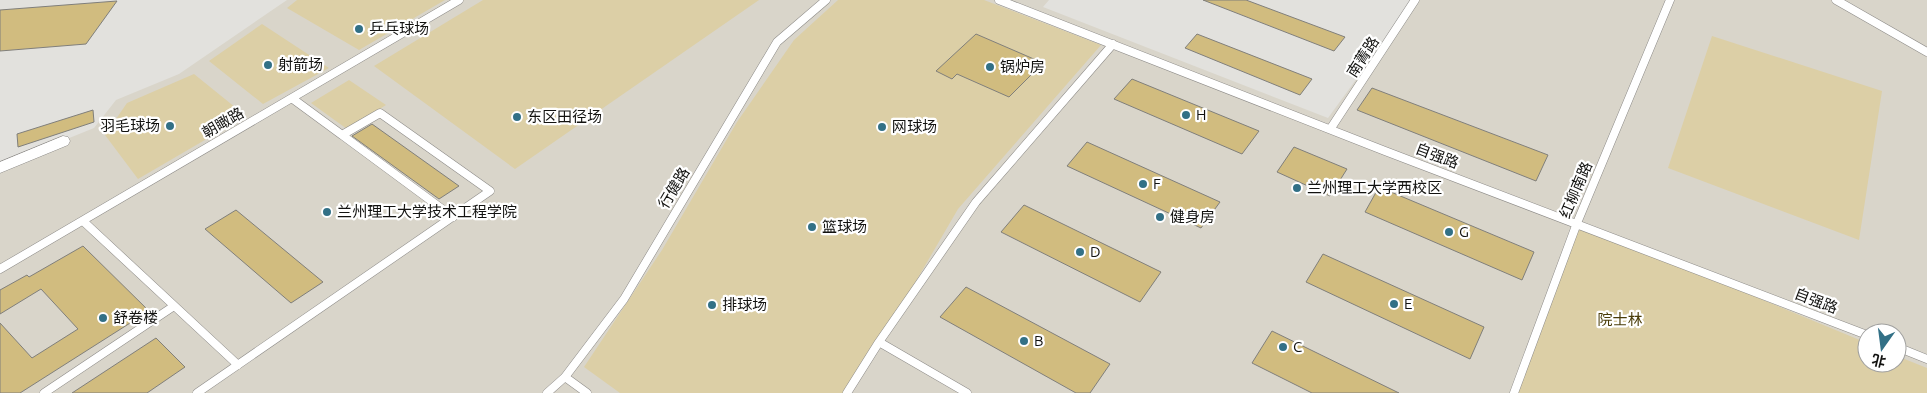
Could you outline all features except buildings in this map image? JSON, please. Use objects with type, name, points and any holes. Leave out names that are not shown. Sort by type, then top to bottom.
[{"type":"street","points":[[0,168],[63,141]]},
{"type":"lane","name":"朝瞰路","points":[[0,269],[459,0]]},
{"type":"lane","name":"行健路","points":[[547,393],[565,377],[624,299],[777,42],[826,0]]},
{"type":"lane","name":"自强路","points":[[999,0],[1857,332]]},
{"type":"lane","name":"南菁路","points":[[1330,128],[1415,0]]},
{"type":"lane","name":"红柳南路","points":[[1514,393],[1577,223],[1670,0]]},
{"type":"lane","points":[[1836,0],[1927,52]]},
{"type":"lane","points":[[847,393],[879,342],[976,202],[1112,44]]},
{"type":"lane","points":[[293,99],[453,217]]},
{"type":"lane","points":[[198,393],[490,191],[380,114],[342,135]]},
{"type":"lane","points":[[82,221],[238,366]]},
{"type":"lane","points":[[44,393],[174,306]]},
{"type":"lane","points":[[879,342],[967,393]]},
{"type":"lane","points":[[1907,351],[1927,359]]},
{"type":"lane","points":[[565,377],[587,393]]},
{"type":"shaded area","name":"兰州理工大学西校区","points":[[287,0],[1049,0],[1043,7],[1328,118],[1414,0],[1927,0],[1927,393],[0,393],[0,166],[94,128],[116,100],[179,74]]},
{"type":"green space","name":"乒乓球场","points":[[297,0],[445,0],[359,50],[287,8]]},
{"type":"green space","name":"东区田径场","points":[[483,0],[759,0],[515,169],[374,66]]},
{"type":"green space","points":[[838,0],[984,0],[1101,45],[958,209],[905,300],[846,393],[620,393],[584,367],[662,250],[737,122],[794,40]]},
{"type":"green space","name":"射箭场","points":[[262,24],[329,68],[263,104],[209,61]]},
{"type":"green space","points":[[1712,36],[1882,91],[1859,240],[1668,168]]},
{"type":"green space","name":"羽毛球场","points":[[194,74],[246,116],[138,179],[105,135],[127,103]]},
{"type":"green space","points":[[349,80],[386,105],[347,129],[311,103]]},
{"type":"green space","name":"院士林","points":[[1577,223],[1857,339],[1857,373],[1907,373],[1907,360],[1927,368],[1927,393],[1514,393]]},
{"type":"place","name":"乒乓球场","points":[[359,29]]},
{"type":"place","name":"射箭场","points":[[268,65]]},
{"type":"place","name":"锅炉房","points":[[990,67]]},
{"type":"place","name":"H","points":[[1186,115]]},
{"type":"place","name":"东区田径场","points":[[517,117]]},
{"type":"place","name":"羽毛球场","points":[[170,126]]},
{"type":"place","name":"网球场","points":[[882,127]]},
{"type":"place","name":"F","points":[[1143,184]]},
{"type":"place","name":"兰州理工大学西校区","points":[[1297,188]]},
{"type":"place","name":"兰州理工大学技术工程学院","points":[[327,212]]},
{"type":"place","name":"健身房","points":[[1160,217]]},
{"type":"place","name":"篮球场","points":[[812,227]]},
{"type":"place","name":"G","points":[[1449,232]]},
{"type":"place","name":"D","points":[[1080,252]]},
{"type":"place","name":"E","points":[[1394,304]]},
{"type":"place","name":"排球场","points":[[712,305]]},
{"type":"place","name":"舒卷楼","points":[[103,318]]},
{"type":"place","name":"B","points":[[1024,341]]},
{"type":"place","name":"C","points":[[1283,347]]}]
